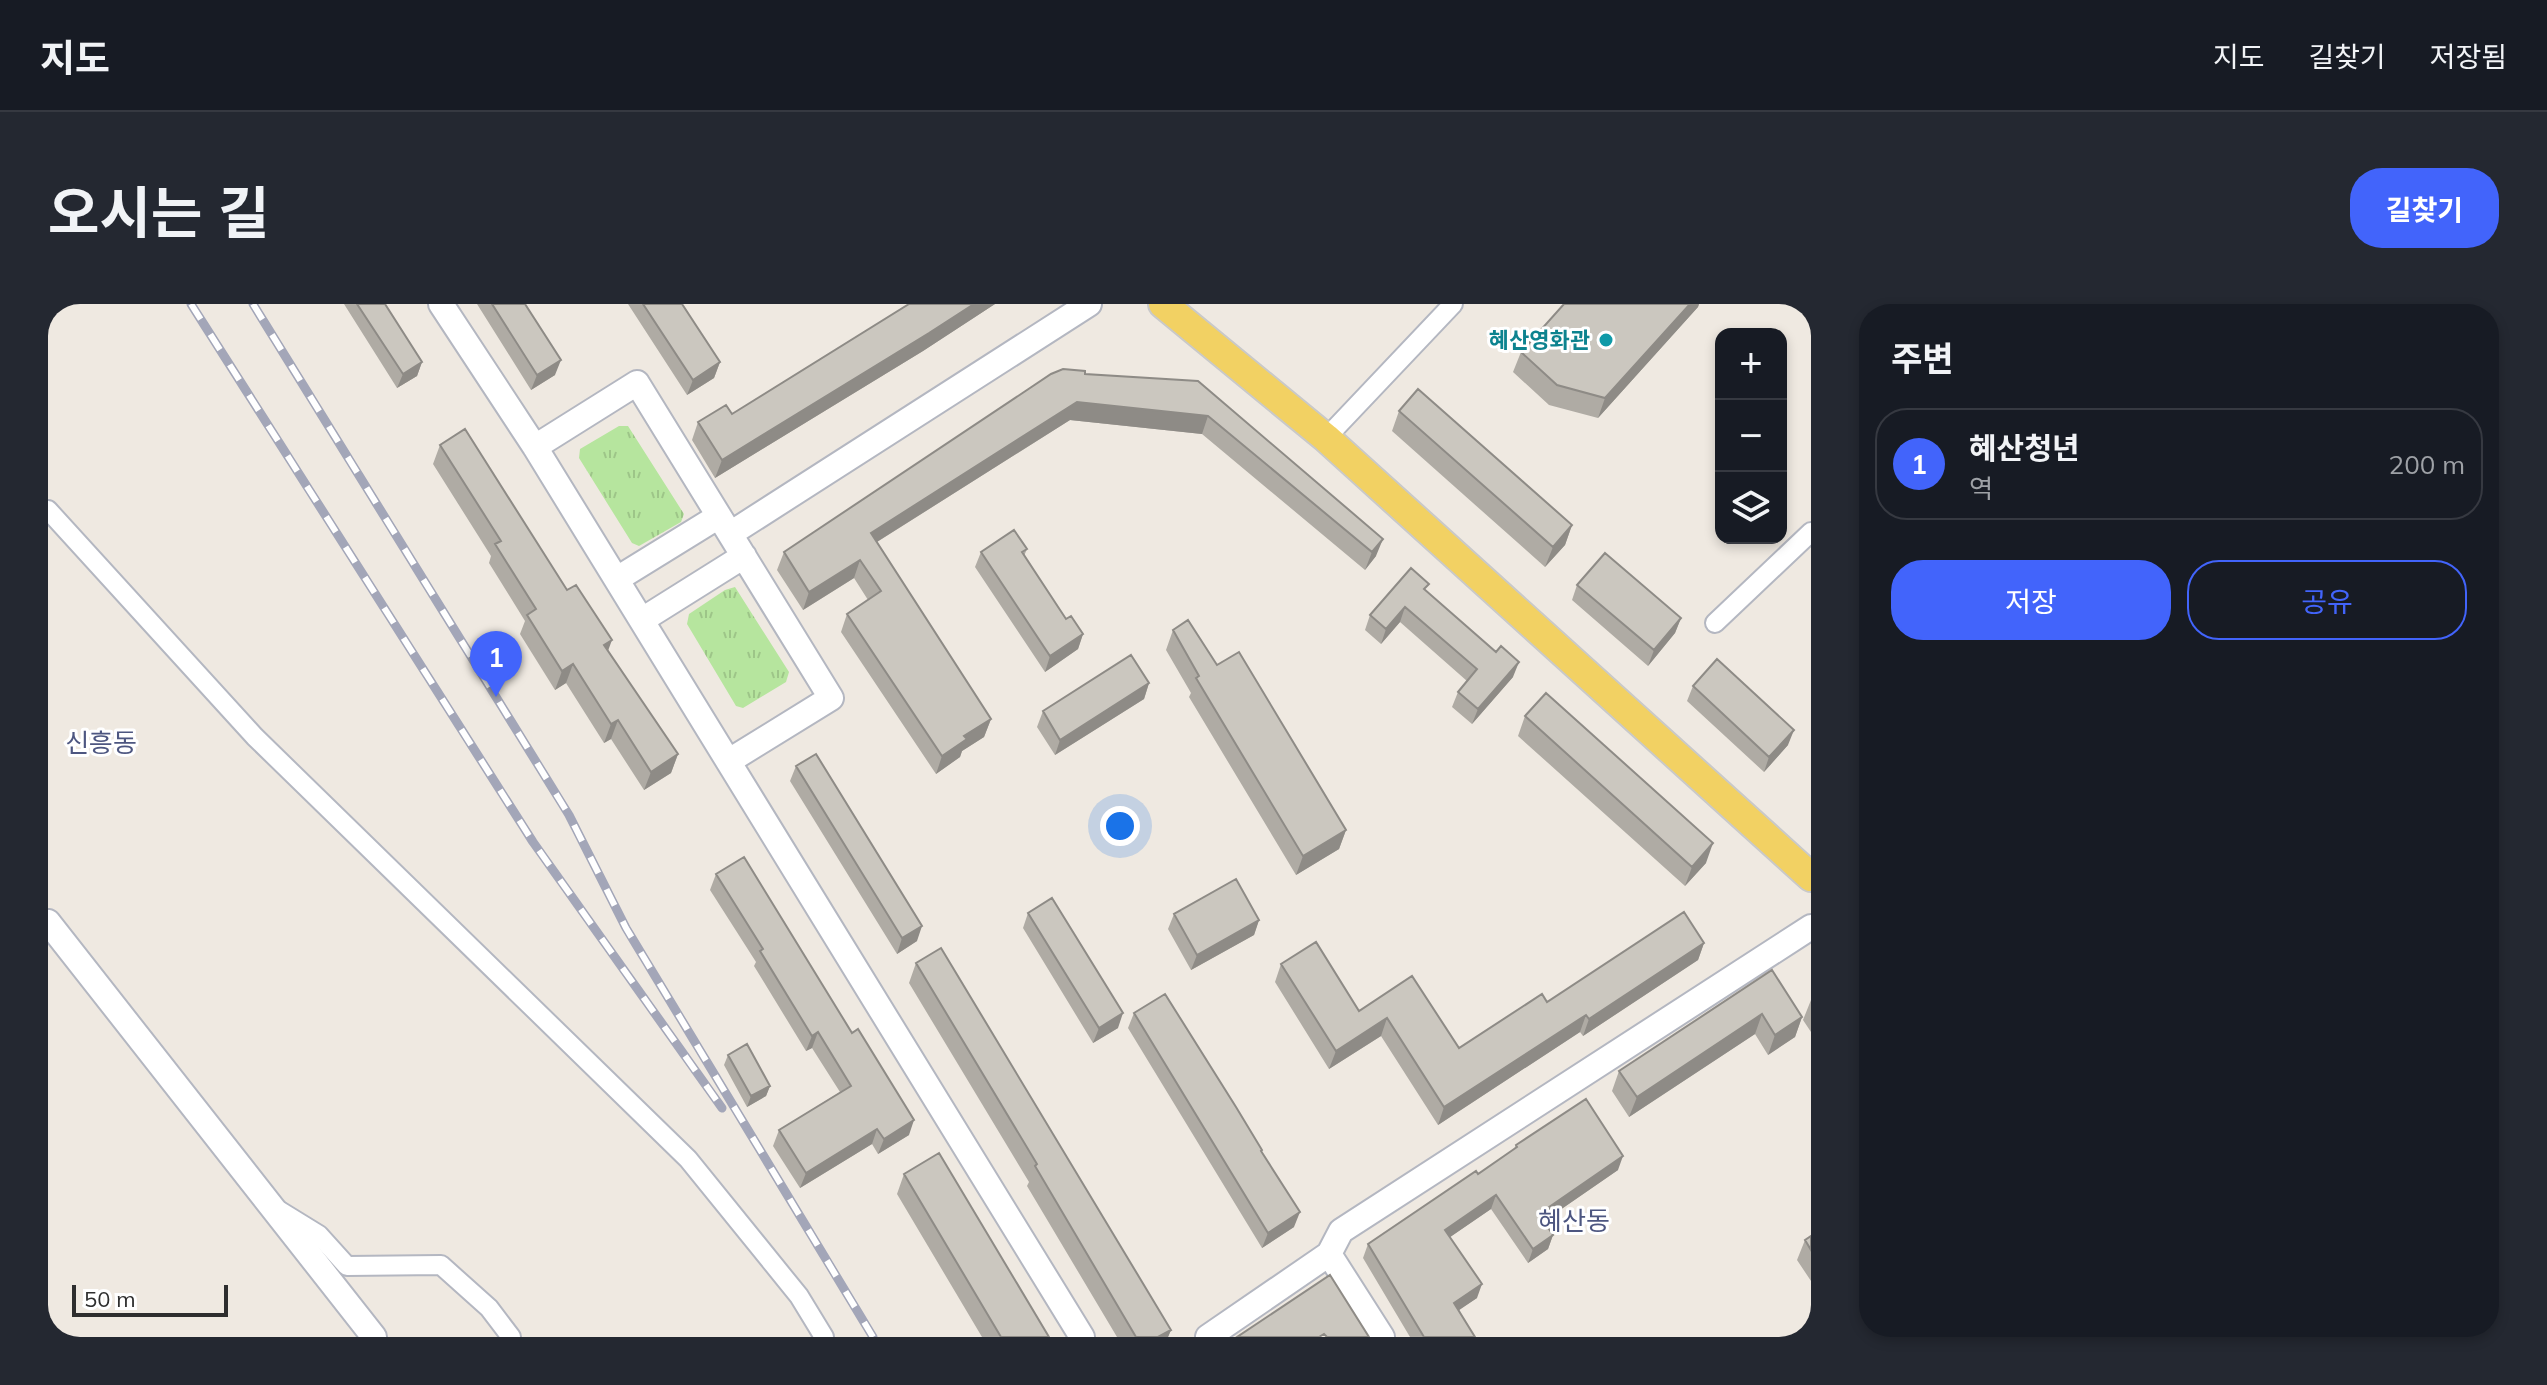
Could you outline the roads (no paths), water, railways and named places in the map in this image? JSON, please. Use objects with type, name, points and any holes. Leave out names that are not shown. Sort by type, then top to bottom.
[{"type":"main road","points":[[441,304],[617,579],[1082,1337]]},
{"type":"main road","points":[[617,579],[724,525],[1089,304]]},
{"type":"main road","points":[[1163,304],[1326,438],[1811,877]]},
{"type":"main road","points":[[535,447],[637,383],[744,556],[831,698],[729,761]]},
{"type":"main road","points":[[642,620],[744,556]]},
{"type":"main road","points":[[48,922],[374,1337]]},
{"type":"main road","points":[[1208,1337],[1329,1254],[1341,1231],[1811,927]]},
{"type":"main road","points":[[1329,1254],[1382,1337]]},
{"type":"street","points":[[1326,438],[1453,304]]},
{"type":"street","points":[[48,510],[255,737],[688,1159],[799,1296],[824,1337]]},
{"type":"street","points":[[1715,623],[1811,532]]},
{"type":"street","points":[[268,1203],[319,1235],[347,1266],[441,1265],[489,1308],[511,1337]]},
{"type":"railway","points":[[191,304],[533,842],[722,1108]]},
{"type":"railway","points":[[253,304],[569,815],[626,928],[873,1337]]},
{"type":"place","name":"혜산영화관","points":[[1606,340]]},
{"type":"place","name":"혜산청년","points":[[496,697]]},
{"type":"district","name":"신흥동","points":[[101,743]]},
{"type":"district","name":"혜산동","points":[[1574,1221]]}]
